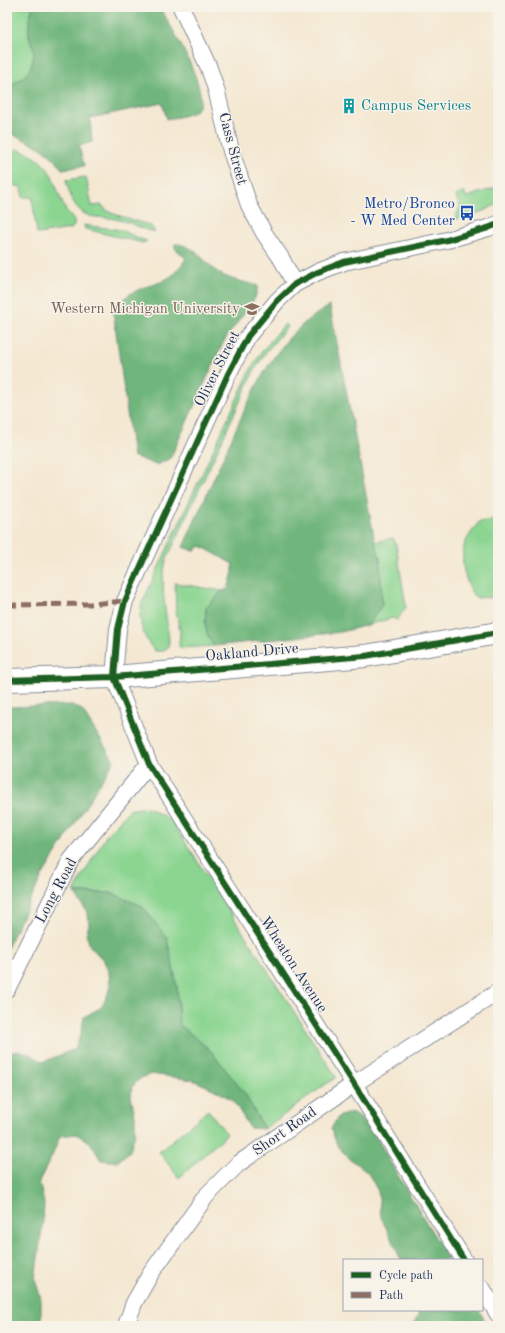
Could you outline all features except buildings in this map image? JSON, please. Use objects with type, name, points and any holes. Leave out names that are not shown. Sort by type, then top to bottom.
[{"type":"main road","name":"Oakland Drive","points":[[7,680],[114,677],[365,656],[498,633]]},
{"type":"street","name":"Cass Street","points":[[180,7],[216,89],[231,151],[249,205],[295,284]]},
{"type":"street","name":"Oliver Street","points":[[114,677],[118,629],[125,601],[228,374],[248,336],[277,301],[295,284],[318,272],[344,262],[447,240],[498,224]]},
{"type":"street","name":"Wheaton Avenue","points":[[114,677],[149,764],[354,1084],[463,1259]]},
{"type":"street","name":"Long Road","points":[[7,989],[71,860],[149,764]]},
{"type":"street","name":"Short Road","points":[[126,1326],[134,1303],[151,1273],[206,1196],[238,1164],[354,1084],[498,992]]},
{"type":"street","points":[[483,1290],[498,1314]]},
{"type":"green space","points":[[7,7],[33,7],[29,36],[34,52],[30,69],[23,78],[7,85]]},
{"type":"green space","points":[[33,7],[160,7],[194,73],[199,87],[200,99],[198,108],[192,113],[167,119],[162,103],[90,118],[92,142],[79,146],[84,166],[62,169],[50,155],[38,146],[7,132],[7,85],[23,78],[32,64],[34,50],[29,31]]},
{"type":"green space","points":[[15,149],[21,150],[36,158],[49,171],[66,210],[74,220],[74,226],[71,229],[37,234],[32,197],[23,197],[21,187],[12,185],[11,181],[7,179],[7,172]]},
{"type":"green space","points":[[86,177],[92,206],[102,205],[111,213],[151,226],[155,232],[146,230],[128,222],[90,216],[84,213],[72,199],[66,180]]},
{"type":"green space","points":[[498,187],[498,204],[481,212],[454,220],[460,207],[456,196],[464,192],[467,197]]},
{"type":"green space","points":[[84,225],[126,232],[147,241],[143,243],[85,229]]},
{"type":"green space","points":[[175,244],[188,247],[219,273],[233,279],[258,286],[255,298],[224,341],[170,459],[156,465],[133,456],[113,310],[128,295],[142,288],[161,282],[173,275],[186,259],[175,248]]},
{"type":"green space","points":[[330,306],[375,542],[380,558],[382,605],[368,625],[341,632],[214,646],[207,633],[205,623],[206,608],[222,591],[228,589],[233,572],[233,564],[201,546],[193,551],[183,547],[245,408],[267,368],[294,333],[311,318]]},
{"type":"green space","points":[[285,324],[288,326],[266,352],[254,371],[166,561],[163,591],[169,641],[168,647],[164,651],[155,651],[147,641],[142,629],[140,616],[142,603],[251,369],[263,350]]},
{"type":"green space","points":[[498,519],[498,597],[475,598],[469,586],[463,567],[464,546],[479,522]]},
{"type":"green space","points":[[393,538],[396,544],[406,607],[397,620],[392,618],[368,625],[382,605],[380,558],[375,542]]},
{"type":"green space","points":[[175,583],[222,591],[206,608],[205,625],[214,646],[181,648],[179,646],[180,631],[176,611]]},
{"type":"green space","points":[[71,705],[82,710],[114,761],[42,876],[7,948],[7,707]]},
{"type":"green space","points":[[147,807],[171,820],[336,1077],[264,1129],[245,1094],[210,1050],[179,1024],[177,987],[167,938],[142,906],[111,893],[74,893],[81,878],[106,836],[129,810]]},
{"type":"green space","points":[[74,893],[111,893],[142,906],[167,938],[177,987],[179,1024],[210,1050],[245,1094],[264,1129],[250,1128],[233,1100],[213,1089],[193,1080],[151,1074],[141,1078],[132,1087],[131,1097],[135,1115],[135,1133],[130,1151],[117,1162],[101,1160],[90,1142],[76,1134],[60,1136],[52,1156],[39,1181],[44,1203],[35,1279],[41,1299],[41,1326],[7,1326],[7,1054],[22,1051],[43,1062],[75,1049],[81,1033],[84,1017],[100,1008],[107,997],[110,985],[109,972],[104,961],[90,946],[86,934],[89,925],[88,913]]},
{"type":"green space","points":[[208,1110],[227,1134],[179,1178],[159,1152]]},
{"type":"green space","points":[[351,1112],[362,1118],[373,1131],[448,1259],[401,1259],[381,1217],[378,1191],[368,1173],[338,1147],[331,1129],[338,1117]]},
{"type":"green space","points":[[418,1311],[480,1311],[488,1326],[412,1326],[418,1316]]},
{"type":"marked path","points":[[7,605],[90,604],[125,601]]},
{"type":"cycle path","points":[[463,1259],[354,1084],[149,764],[114,677],[118,629],[125,601],[228,374],[248,336],[277,301],[295,284],[318,272],[344,262],[447,240],[498,224]]},
{"type":"cycle path","points":[[7,680],[114,677],[365,656],[498,633]]},
{"type":"place","name":"Campus Services","points":[[349,106]]},
{"type":"place","name":"Metro/Bronco - W Med Center","points":[[467,213]]},
{"type":"place","name":"Western Michigan University","points":[[252,309]]}]
